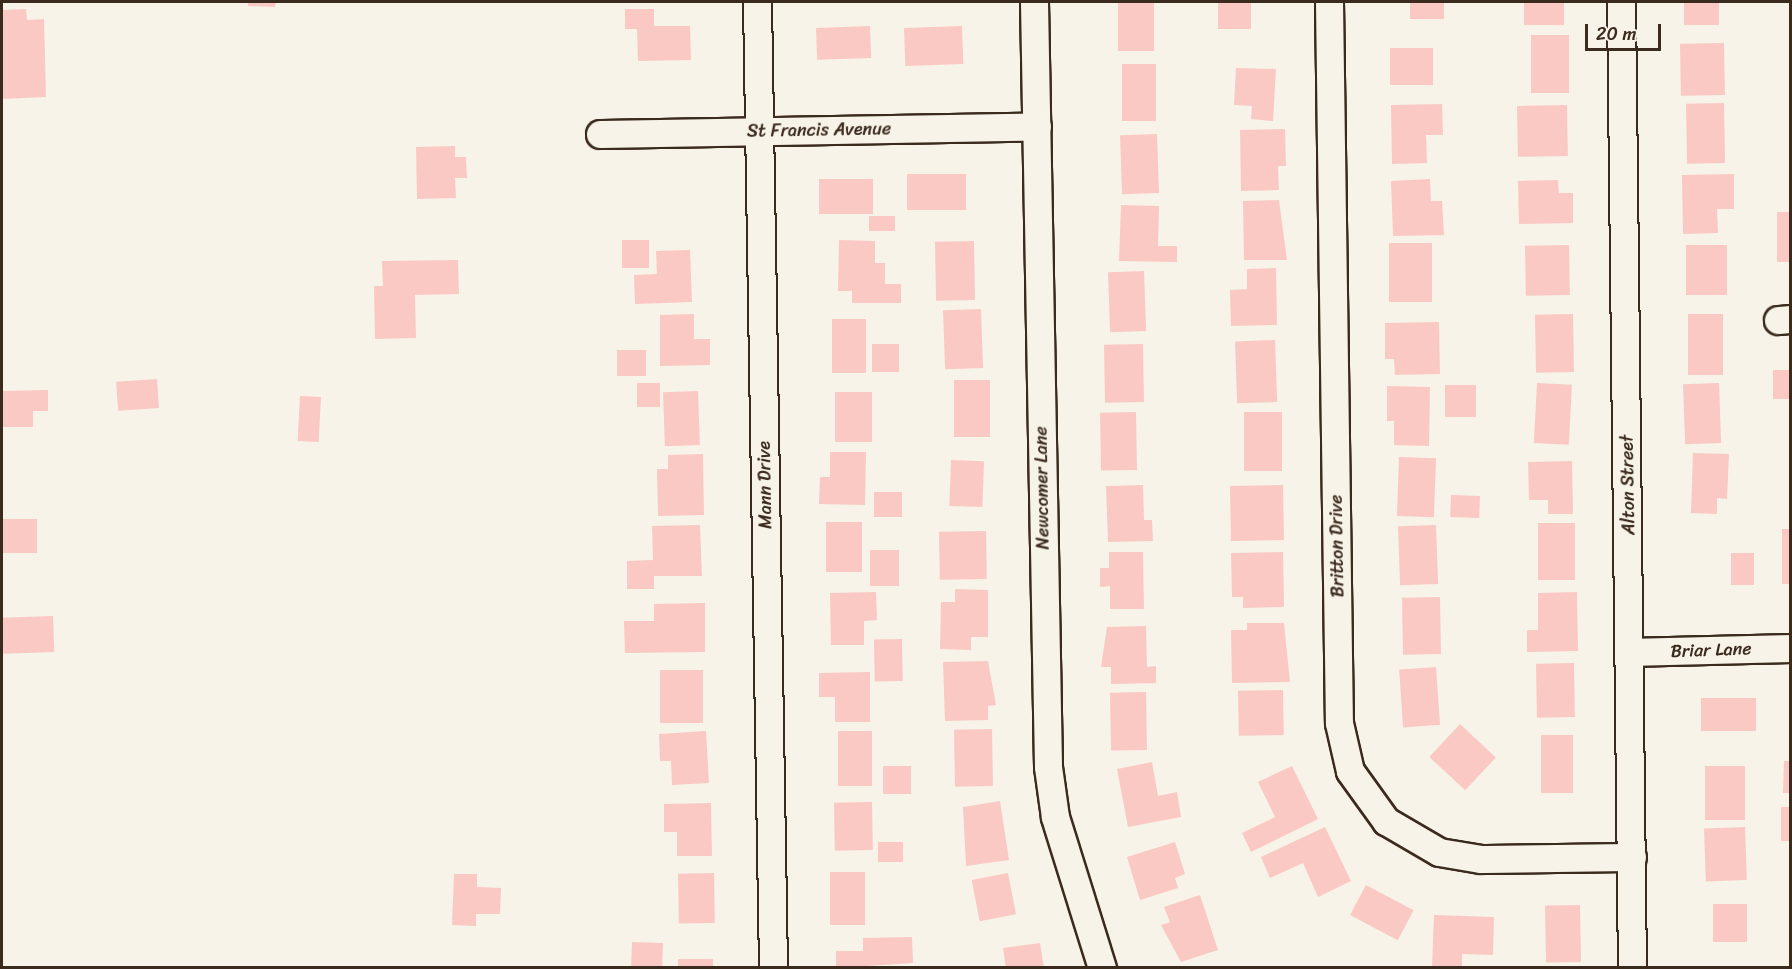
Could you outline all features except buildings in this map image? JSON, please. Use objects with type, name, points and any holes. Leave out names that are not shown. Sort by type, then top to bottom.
[{"type":"street","name":"Mann Drive","points":[[757,2],[772,968]]},
{"type":"street","name":"Newcomer Lane","points":[[1034,2],[1048,767],[1055,817],[1102,968]]},
{"type":"street","name":"Britton Drive","points":[[1329,2],[1339,723],[1350,771],[1386,821],[1446,854],[1481,859],[1632,858]]},
{"type":"street","name":"Alton Street","points":[[1621,2],[1631,652],[1632,968]]},
{"type":"street","name":"St Francis Avenue","points":[[600,134],[1037,126]]},
{"type":"street","name":"Briar Lane","points":[[1631,652],[1791,648]]}]
